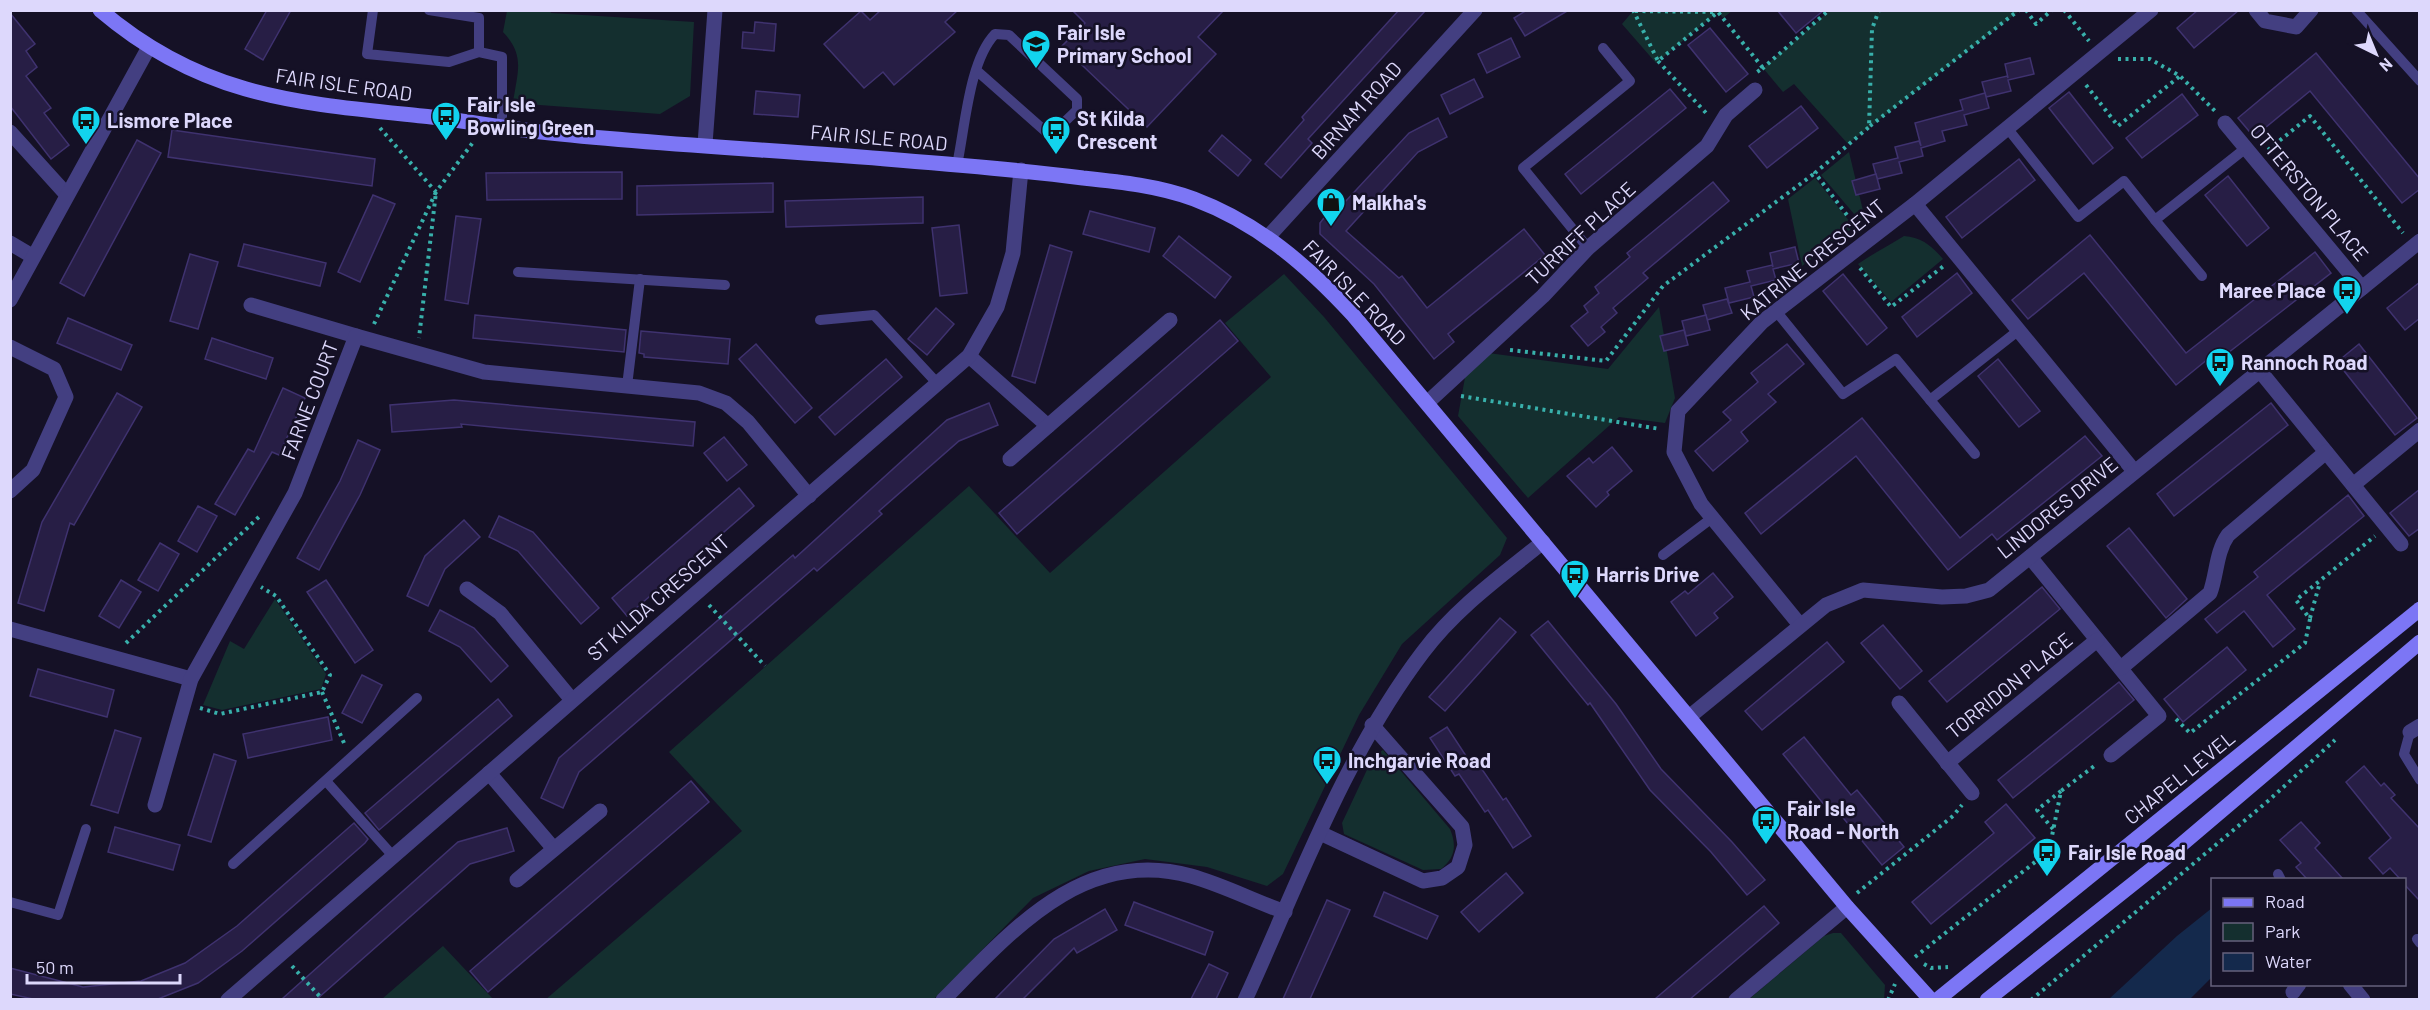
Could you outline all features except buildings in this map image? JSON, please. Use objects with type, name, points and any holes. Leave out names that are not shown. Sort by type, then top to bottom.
[{"type":"street","name":"FAIR ISLE ROAD","points":[[100,10],[149,47],[216,80],[298,103],[425,116],[502,128],[1021,170],[1142,185],[1191,198],[1231,214],[1268,237],[1319,278],[1434,397],[1544,542],[1846,905],[1931,999]]},
{"type":"street","points":[[705,144],[716,10]]},
{"type":"street","name":"BIRNAM ROAD","points":[[1268,237],[1475,10]]},
{"type":"street","name":"KATRINE CRESCENT","points":[[1800,625],[1701,504],[1674,452],[1678,411],[1776,311],[1916,204],[2151,10]]},
{"type":"street","points":[[2256,10],[2265,21],[2296,27],[2311,10]]},
{"type":"street","points":[[10,300],[32,256],[149,47]]},
{"type":"street","name":"TURRIFF PLACE","points":[[1434,397],[1485,347],[1543,296],[1588,248],[1707,146],[1726,115],[1755,90]]},
{"type":"street","name":"OTTERSTON PLACE","points":[[2226,123],[2362,288]]},
{"type":"street","points":[[10,132],[67,195]]},
{"type":"street","name":"ST KILDA CRESCENT","points":[[228,999],[969,356],[997,307],[1013,253],[1021,170]]},
{"type":"street","points":[[1916,204],[2134,471]]},
{"type":"street","points":[[10,243],[32,256]]},
{"type":"street","name":"LINDORES DRIVE","points":[[1689,717],[1826,604],[1863,590],[1942,597],[1966,596],[1989,590],[2416,243]]},
{"type":"street","points":[[251,305],[361,338]]},
{"type":"street","points":[[1010,459],[1170,320]]},
{"type":"street","name":"FARNE COURT","points":[[155,805],[191,679],[295,493],[361,338],[484,372],[699,393],[726,403],[748,422],[809,496]]},
{"type":"street","points":[[10,347],[54,369],[66,397],[33,470],[10,491]]},
{"type":"street","points":[[969,356],[1048,426]]},
{"type":"street","points":[[2260,372],[2401,544]]},
{"type":"street","points":[[2353,485],[2420,430]]},
{"type":"street","points":[[2121,668],[2210,593],[2216,578],[2220,546],[2228,535],[2326,452]]},
{"type":"street","points":[[1245,999],[1372,724],[1424,651],[1452,619],[1544,542]]},
{"type":"street","name":"TORRIDON PLACE","points":[[2030,557],[2159,716]]},
{"type":"street","points":[[467,589],[500,613],[572,700]]},
{"type":"street","name":"CHAPEL LEVEL","points":[[1937,999],[2420,609]]},
{"type":"street","points":[[10,629],[191,679]]},
{"type":"street","name":"TORRIDON PLACE","points":[[1947,763],[2097,639]]},
{"type":"street","points":[[1987,999],[2169,856],[2420,642]]},
{"type":"street","name":"TORRIDON PLACE","points":[[1899,703],[1972,793]]},
{"type":"street","points":[[2111,755],[2159,716]]},
{"type":"street","points":[[1320,833],[1423,881],[1442,878],[1458,867],[1465,845],[1462,827],[1372,724]]},
{"type":"street","points":[[489,773],[554,849]]},
{"type":"street","points":[[517,880],[600,811]]},
{"type":"street","points":[[943,999],[1004,939],[1047,902],[1083,883],[1110,875],[1142,871],[1191,876],[1285,912]]},
{"type":"street","points":[[1736,999],[1846,905]]},
{"type":"street","points":[[2352,986],[2363,999]]},
{"type":"lane","points":[[373,10],[367,54],[450,62],[479,52],[502,57],[502,128]]},
{"type":"lane","points":[[429,10],[479,18],[479,52]]},
{"type":"lane","points":[[2356,10],[2420,81]]},
{"type":"lane","points":[[957,165],[976,70],[985,44],[995,34],[1009,35],[1077,99],[1077,110],[1054,131],[1046,131],[976,70]]},
{"type":"lane","points":[[1588,248],[1523,168],[1630,81],[1603,48]]},
{"type":"lane","points":[[2008,129],[2078,217],[2124,181],[2202,276]]},
{"type":"lane","points":[[2155,220],[2246,148]]},
{"type":"lane","points":[[518,272],[725,285]]},
{"type":"lane","points":[[627,386],[640,279]]},
{"type":"lane","points":[[1776,311],[1843,394],[1896,359],[1975,454]]},
{"type":"lane","points":[[820,320],[874,315],[938,383]]},
{"type":"lane","points":[[1930,400],[2019,330]]},
{"type":"lane","points":[[1663,555],[1712,518]]},
{"type":"lane","points":[[233,864],[417,699]]},
{"type":"lane","points":[[2415,729],[2404,754],[2420,780]]},
{"type":"lane","points":[[326,781],[393,856]]},
{"type":"lane","points":[[10,902],[58,915],[86,829]]},
{"type":"path","points":[[1754,74],[1829,10]]},
{"type":"path","points":[[1869,126],[1872,29],[1879,10]]},
{"type":"path","points":[[1485,347],[1606,361],[1663,286],[1815,173],[1869,126],[2019,10]]},
{"type":"path","points":[[2026,10],[2036,24],[2052,10]]},
{"type":"path","points":[[2064,10],[2099,55],[2105,58],[2150,59],[2180,76],[2226,123]]},
{"type":"path","points":[[1714,108],[1706,115],[1658,61],[1634,11],[1718,12]]},
{"type":"path","points":[[1718,12],[1762,68]]},
{"type":"path","points":[[1658,61],[1718,12]]},
{"type":"path","points":[[1755,90],[1762,68]]},
{"type":"path","points":[[2077,73],[2118,126],[2180,76]]},
{"type":"path","points":[[365,111],[436,192],[418,354]]},
{"type":"path","points":[[2256,160],[2310,116],[2416,243]]},
{"type":"path","points":[[361,338],[436,192],[485,125]]},
{"type":"path","points":[[1815,173],[1867,241]]},
{"type":"path","points":[[1849,255],[1891,307],[1957,255]]},
{"type":"path","points":[[1434,397],[1676,432]]},
{"type":"path","points":[[111,657],[267,509]]},
{"type":"path","points":[[2310,619],[2296,600],[2387,526]]},
{"type":"path","points":[[247,579],[276,596],[330,675],[322,692],[351,758]]},
{"type":"path","points":[[2159,716],[2170,716],[2190,733],[2305,643],[2320,580]]},
{"type":"path","points":[[696,591],[765,666]]},
{"type":"path","points":[[184,704],[220,714],[322,692]]},
{"type":"path","points":[[2031,999],[2268,801],[2338,737]]},
{"type":"path","points":[[2054,830],[2037,810],[2111,755]]},
{"type":"path","points":[[1921,962],[1915,957],[2049,851],[2061,791]]},
{"type":"path","points":[[1846,905],[1953,816],[1972,793]]},
{"type":"path","points":[[281,955],[323,999]]},
{"type":"green space","points":[[507,11],[550,11],[551,13],[694,22],[690,96],[660,114],[513,103],[518,65],[515,49],[503,32]]},
{"type":"green space","points":[[1633,11],[1732,11],[1723,18],[1718,12],[1656,63],[1622,24]]},
{"type":"green space","points":[[1829,11],[2019,11],[1848,144],[1794,84],[1783,92],[1763,68]]},
{"type":"green space","points":[[1849,152],[1865,219],[1860,221],[1821,175]]},
{"type":"green space","points":[[1815,178],[1854,227],[1802,266],[1788,199]]},
{"type":"green space","points":[[1904,236],[1926,243],[1943,259],[1891,302],[1858,264]]},
{"type":"green space","points":[[1284,274],[1324,317],[1507,538],[1500,555],[1402,644],[1359,715],[1283,874],[1267,886],[1207,867],[1145,859],[1089,871],[1033,898],[934,999],[545,1000],[742,831],[669,752],[969,486],[1050,573],[1271,377],[1225,323]]},
{"type":"green space","points":[[1659,307],[1675,398],[1665,423],[1619,417],[1528,498],[1458,416],[1466,372],[1488,353],[1608,369]]},
{"type":"green space","points":[[275,599],[326,674],[321,689],[222,710],[203,705],[230,641],[244,649]]},
{"type":"green space","points":[[1383,750],[1450,829],[1454,841],[1452,856],[1441,869],[1423,870],[1344,834],[1342,823],[1373,757]]},
{"type":"green space","points":[[1841,933],[1885,985],[1884,1000],[1748,1000],[1824,936]]},
{"type":"green space","points":[[443,946],[493,999],[382,999]]},
{"type":"water","points":[[2211,909],[2211,978],[2190,999],[2109,999],[2177,936]]},
{"type":"place","name":"Fair Isle Primary School","points":[[1036,70]]},
{"type":"place","name":"Fair Isle Bowling Green","points":[[446,142]]},
{"type":"place","name":"Lismore Place","points":[[86,146]]},
{"type":"place","name":"St Kilda Crescent","points":[[1056,156]]},
{"type":"place","name":"Malkha's","points":[[1331,228]]},
{"type":"place","name":"Maree Place","points":[[2347,316]]},
{"type":"place","name":"Rannoch Road","points":[[2220,388]]},
{"type":"place","name":"Harris Drive","points":[[1575,600]]},
{"type":"place","name":"Inchgarvie Road","points":[[1327,786]]},
{"type":"place","name":"Fair Isle Road - North","points":[[1766,846]]},
{"type":"place","name":"Fair Isle Road","points":[[2047,878]]}]
